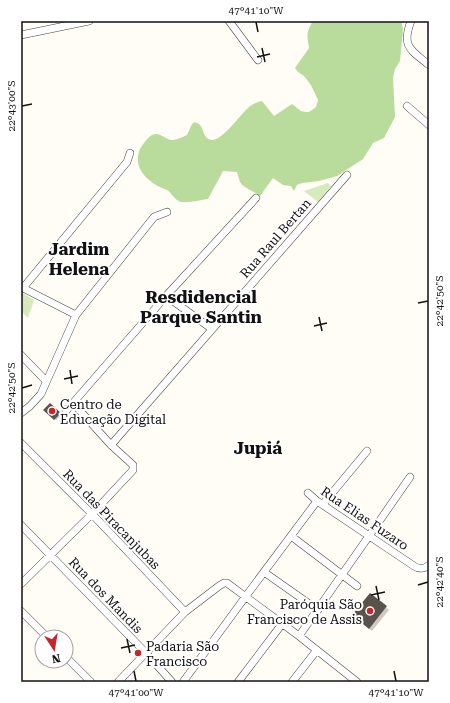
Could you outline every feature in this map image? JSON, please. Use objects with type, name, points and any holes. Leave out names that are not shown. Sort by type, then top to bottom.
[{"type":"street","points":[[21,35],[89,21]]},
{"type":"street","points":[[229,21],[258,60]]},
{"type":"street","points":[[411,21],[407,44],[410,49],[429,65]]},
{"type":"street","points":[[407,106],[429,124]]},
{"type":"street","points":[[76,315],[22,288],[127,162],[130,153]]},
{"type":"street","name":"Rua Raul Bertan","points":[[112,445],[347,175]]},
{"type":"street","points":[[66,411],[166,296],[256,198]]},
{"type":"street","points":[[21,413],[41,394],[76,315],[154,217],[167,212]]},
{"type":"street","points":[[166,296],[212,329]]},
{"type":"street","points":[[21,355],[46,381]]},
{"type":"street","points":[[21,584],[92,514],[133,470],[134,465],[112,445],[73,403]]},
{"type":"street","name":"Rua das Piracanjubas","points":[[21,443],[92,514],[185,612]]},
{"type":"street","points":[[183,682],[291,536],[367,451]]},
{"type":"street","points":[[299,636],[410,477]]},
{"type":"street","name":"Rua Elias Fuzaro","points":[[308,493],[320,503],[419,569],[429,566]]},
{"type":"street","name":"Rua dos Mandis","points":[[21,525],[146,653],[172,682]]},
{"type":"street","points":[[291,536],[357,586]]},
{"type":"street","points":[[264,572],[318,610]]},
{"type":"street","points":[[118,682],[185,612],[219,586],[227,583],[299,636],[353,681]]},
{"type":"street","points":[[21,611],[39,629]]},
{"type":"street","points":[[238,682],[282,624]]},
{"type":"street","points":[[292,682],[317,650]]},
{"type":"street","points":[[74,665],[91,682]]},
{"type":"green space","points":[[313,21],[401,21],[403,29],[400,61],[395,69],[393,78],[395,117],[384,138],[373,143],[363,159],[337,176],[319,181],[302,183],[297,185],[294,191],[291,186],[283,185],[273,178],[260,196],[241,184],[237,172],[223,171],[208,199],[188,202],[179,201],[167,190],[155,184],[145,176],[138,164],[138,154],[144,143],[152,135],[158,134],[169,140],[178,139],[187,135],[192,124],[195,122],[200,125],[206,138],[211,140],[215,139],[220,137],[253,104],[262,101],[274,116],[292,104],[301,111],[306,112],[309,112],[316,107],[318,100],[311,85],[295,68],[309,48],[308,34],[309,28]]},
{"type":"green space","points":[[328,183],[331,186],[318,202],[304,191]]},
{"type":"green space","points":[[21,292],[34,300],[28,318],[21,311]]},
{"type":"building","name":"Centro de Educação Digital","points":[[50,403],[61,413],[54,420],[43,410]]},
{"type":"building","name":"Paróquia São Francisco de Assis","points":[[370,593],[387,606],[369,629],[352,615]]},
{"type":"place","name":"Centro de Educação Digital","points":[[52,411]]},
{"type":"place","name":"Paróquia São Francisco de Assis","points":[[370,611]]},
{"type":"place","name":"Padaria São Francisco","points":[[138,653]]},
{"type":"district","name":"Jardim Helena","points":[[79,259]]},
{"type":"district","name":"Resdidencial Parque Santin","points":[[201,307]]},
{"type":"district","name":"Jupiá","points":[[258,448]]}]
